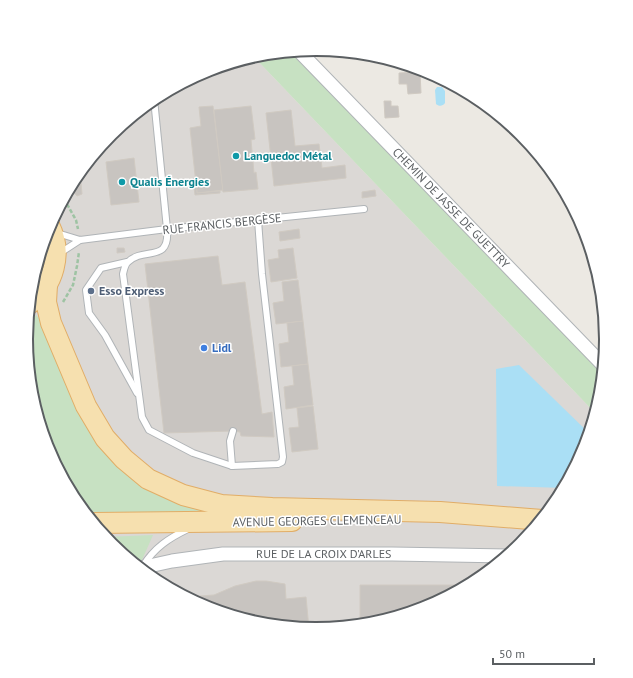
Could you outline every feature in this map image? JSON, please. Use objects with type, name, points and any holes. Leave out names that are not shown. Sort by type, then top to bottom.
[{"type":"main road","points":[[35,299],[47,285],[55,267],[57,254],[53,236]]},
{"type":"main road","points":[[47,285],[46,302],[51,323],[86,406],[105,438],[124,459],[148,478],[176,492],[221,504],[272,508],[334,508],[440,512],[535,519]]},
{"type":"main road","name":"AVENUE GEORGES CLEMENCEAU","points":[[100,522],[535,520]]},
{"type":"street","name":"CHEMIN DE JASSE DE GUETTRY","points":[[304,56],[599,361]]},
{"type":"street","name":"RUE DE LA CROIX D'ARLES","points":[[147,567],[172,561],[223,554],[499,556]]},
{"type":"lane","points":[[139,396],[105,335],[89,313],[86,290],[101,268],[127,262],[134,257],[156,252],[164,248],[167,243],[167,229],[155,106]]},
{"type":"lane","name":"RUE FRANCIS BERGÈSE","points":[[57,254],[80,240],[167,229],[364,209]]},
{"type":"lane","points":[[127,262],[123,274],[142,417],[149,430],[192,453],[232,466],[278,464],[282,462],[283,457],[262,274],[258,220]]},
{"type":"lane","name":"RUE FRANCIS BERGÈSE","points":[[55,231],[80,240]]},
{"type":"lane","points":[[232,466],[230,441],[233,431]]},
{"type":"lane","points":[[144,564],[150,556],[167,540],[202,522]]},
{"type":"shaded area","points":[[258,62],[591,409],[585,430],[571,464],[562,481],[541,512],[517,539],[489,564],[458,585],[425,601],[390,613],[372,617],[335,622],[298,622],[261,617],[243,613],[208,601],[175,585],[159,575],[130,552],[103,526],[81,497],[62,464],[48,430],[38,394],[35,376],[33,339],[35,302],[38,284],[48,248],[62,214],[81,181],[103,152],[116,139],[159,103],[175,93],[208,77],[243,65]]},
{"type":"green space","points":[[298,56],[598,367],[595,394],[591,409],[258,62]]},
{"type":"green space","points":[[36,315],[45,325],[97,441],[203,508],[202,514],[94,514],[71,481],[62,464],[48,430],[38,394],[35,376],[33,339],[34,317]]},
{"type":"green space","points":[[153,535],[142,560],[140,560],[114,537]]},
{"type":"water","points":[[437,87],[442,87],[445,91],[445,103],[441,106],[436,104],[435,90]]},
{"type":"water","points":[[519,365],[585,429],[571,464],[558,488],[497,486],[496,369]]},
{"type":"building","points":[[412,72],[420,75],[421,93],[408,94],[407,84],[399,84],[399,73]]},
{"type":"building","points":[[384,101],[391,101],[391,106],[398,106],[399,117],[385,118]]},
{"type":"building","points":[[213,106],[223,190],[197,193],[190,128],[201,126],[199,107]]},
{"type":"building","name":"Languedoc Métal","points":[[251,106],[255,139],[251,140],[254,173],[256,172],[258,189],[223,192],[214,110]]},
{"type":"building","points":[[291,110],[295,146],[319,144],[322,168],[345,165],[346,178],[274,186],[266,113]]},
{"type":"building","name":"Qualis Énergies","points":[[134,158],[139,202],[111,205],[106,162]]},
{"type":"building","points":[[196,178],[197,193],[220,191],[220,193],[195,195],[193,179]]},
{"type":"building","points":[[81,181],[82,194],[77,196],[74,192]]},
{"type":"building","points":[[375,190],[376,196],[362,198],[362,192]]},
{"type":"building","points":[[299,229],[300,238],[280,241],[279,232]]},
{"type":"building","points":[[117,248],[124,248],[125,252],[117,253]]},
{"type":"building","points":[[293,248],[297,278],[271,282],[268,260],[279,258],[278,250]]},
{"type":"building","name":"Lidl","points":[[218,256],[222,285],[245,282],[262,414],[272,412],[274,437],[241,436],[240,432],[233,431],[164,433],[145,264]]},
{"type":"building","points":[[298,280],[303,321],[276,324],[273,303],[284,301],[282,282]]},
{"type":"building","points":[[303,321],[308,364],[281,367],[279,344],[289,342],[287,323]]},
{"type":"building","points":[[308,364],[313,405],[286,409],[284,387],[294,385],[292,366]]},
{"type":"building","points":[[313,406],[318,449],[292,452],[289,428],[299,427],[297,408]]},
{"type":"building","points":[[256,581],[285,584],[286,599],[306,597],[308,622],[279,620],[243,613],[198,596],[214,595],[235,586]]},
{"type":"building","points":[[360,585],[458,585],[425,601],[408,607],[390,613],[360,619]]},
{"type":"place","name":"Languedoc Métal","points":[[236,156]]},
{"type":"place","name":"Qualis Énergies","points":[[122,182]]},
{"type":"place","name":"Esso Express","points":[[91,291]]},
{"type":"place","name":"Lidl","points":[[204,348]]}]
